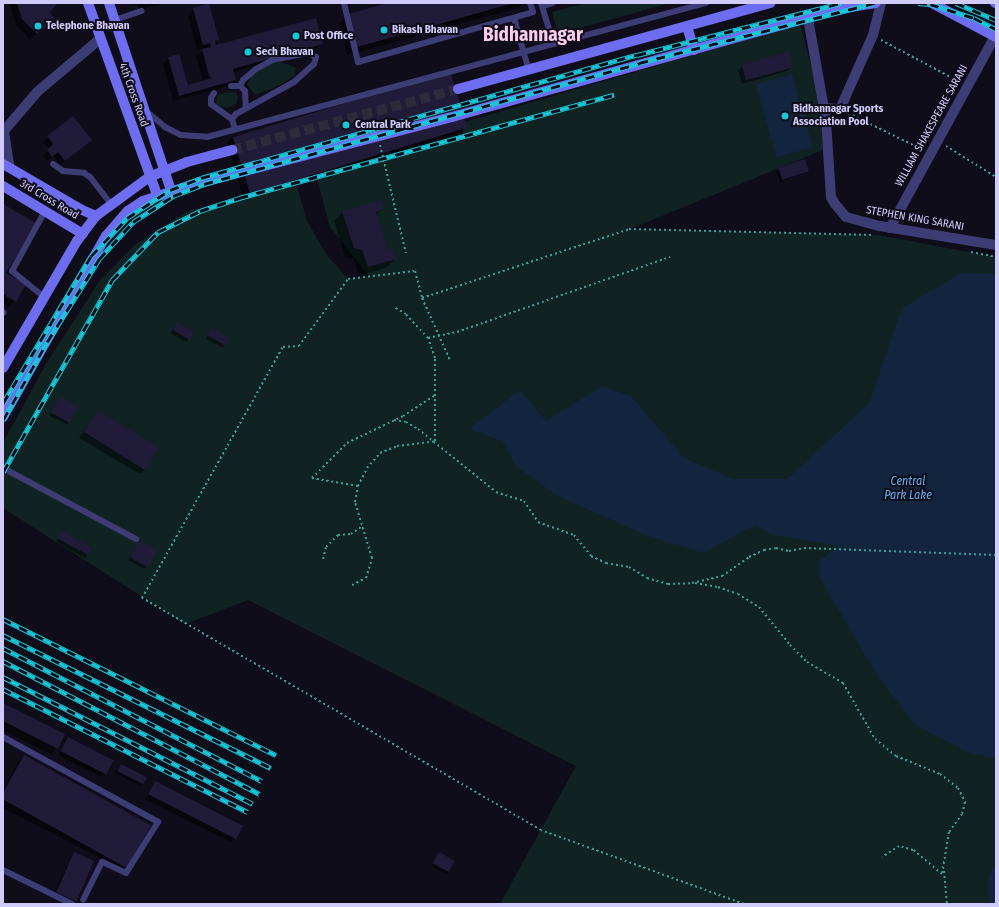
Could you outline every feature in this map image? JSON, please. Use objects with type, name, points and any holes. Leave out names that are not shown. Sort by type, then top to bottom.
[{"type":"main road","name":"4th Cross Road","points":[[88,3],[149,177],[157,195]]},
{"type":"main road","points":[[109,3],[166,170],[171,191]]},
{"type":"main road","points":[[458,89],[529,71],[770,3]]},
{"type":"main road","points":[[3,417],[106,236],[128,211],[157,195],[378,137],[808,18],[876,3]]},
{"type":"main road","points":[[932,3],[949,7],[995,37]]},
{"type":"main road","points":[[688,26],[694,50]]},
{"type":"main road","points":[[3,368],[44,297],[83,234],[96,216],[110,203],[149,177],[166,170],[232,150]]},
{"type":"main road","points":[[7,166],[82,210],[96,216]]},
{"type":"main road","name":"3rd Cross Road","points":[[3,186],[83,234]]},
{"type":"street","points":[[808,18],[824,108],[840,109],[873,35],[881,3]]},
{"type":"street","name":"WILLIAM SHAKESPEARE SARANI","points":[[890,228],[995,37]]},
{"type":"street","points":[[7,166],[4,132],[37,92],[100,39]]},
{"type":"street","name":"STEPHEN KING SARANI","points":[[824,108],[830,197],[846,217],[890,228],[996,245]]},
{"type":"lane","points":[[344,3],[358,62],[533,12],[530,3]]},
{"type":"lane","points":[[552,42],[541,5],[554,3]]},
{"type":"lane","points":[[145,110],[165,127],[188,136],[207,137],[552,42],[706,3]]},
{"type":"lane","points":[[115,20],[141,11]]},
{"type":"lane","points":[[514,18],[529,71]]},
{"type":"lane","points":[[232,118],[246,108],[294,82],[314,64],[316,57],[309,53],[272,60],[256,69],[243,80],[240,86]]},
{"type":"lane","points":[[231,86],[240,86],[245,91],[246,108]]},
{"type":"lane","points":[[214,93],[211,98],[211,104],[232,118],[235,129]]},
{"type":"lane","points":[[53,164],[63,171],[75,171],[90,177],[110,203]]},
{"type":"lane","points":[[44,297],[12,271],[45,211]]},
{"type":"lane","points":[[3,468],[136,539]]},
{"type":"lane","points":[[3,737],[158,822],[126,873],[102,862],[83,900]]},
{"type":"lane","points":[[3,870],[72,904]]},
{"type":"lane","points":[[3,874],[64,904]]},
{"type":"path","points":[[873,35],[967,86]]},
{"type":"path","points":[[840,109],[931,154]]},
{"type":"path","points":[[378,137],[406,253]]},
{"type":"path","points":[[938,141],[996,178]]},
{"type":"path","points":[[422,298],[629,229],[877,235]]},
{"type":"path","points":[[966,251],[996,257]]},
{"type":"path","points":[[428,338],[457,332],[670,257]]},
{"type":"path","points":[[450,360],[422,298],[415,271],[348,279],[299,346],[283,347],[142,598],[541,830],[744,904]]},
{"type":"path","points":[[394,307],[406,314],[428,338],[435,358],[435,441]]},
{"type":"path","points":[[358,486],[312,478],[347,443],[394,420],[435,395]]},
{"type":"path","points":[[394,420],[406,422],[435,441],[496,492],[524,501],[538,522],[574,535],[591,556],[606,563],[629,567],[648,578],[668,584],[692,583],[722,576],[749,557],[764,550],[776,548],[789,551],[804,548],[996,556]]},
{"type":"path","points":[[352,585],[366,578],[372,558],[361,526],[355,502],[358,486],[367,468],[380,453],[397,446],[435,441]]},
{"type":"path","points":[[323,559],[326,547],[338,535],[351,534],[361,526]]},
{"type":"path","points":[[692,583],[718,587],[738,594],[760,607],[790,645],[808,662],[842,683],[875,739],[896,756],[940,774],[958,788],[965,802],[962,814],[949,832],[944,869],[947,904]]},
{"type":"path","points":[[882,857],[898,846],[913,850],[942,874],[944,869]]},
{"type":"green space","points":[[586,3],[670,3],[558,34],[552,12]]},
{"type":"green space","points":[[800,24],[817,88],[823,150],[630,229],[877,235],[996,257],[996,904],[500,904],[576,766],[248,600],[185,624],[3,508],[3,443],[46,364],[100,280],[136,244],[188,211],[296,183],[307,221],[326,254],[348,279],[370,277],[330,227],[316,175],[464,134],[461,123]]},
{"type":"green space","points":[[281,62],[296,68],[294,76],[280,85],[255,95],[247,85],[251,77],[267,64]]},
{"type":"green space","points":[[228,92],[236,93],[238,97],[237,103],[227,108],[216,104],[217,95]]},
{"type":"water","name":"Bidhannagar Sports Association Pool","points":[[792,74],[813,147],[776,158],[755,84]]},
{"type":"water","name":"Central Park Lake","points":[[961,273],[996,274],[996,758],[972,754],[914,724],[875,672],[819,577],[819,561],[839,546],[773,535],[755,525],[703,553],[643,534],[558,496],[516,466],[502,441],[469,429],[520,390],[546,421],[602,386],[631,396],[684,458],[733,479],[787,479],[869,403],[902,308]]},
{"type":"water","points":[[996,865],[996,904],[989,904],[989,875]]},
{"type":"building","name":"Telephone Bhavan","points":[[17,3],[58,3],[50,12],[55,19],[37,34],[22,19]]},
{"type":"building","name":"Sech Bhavan","points":[[209,3],[219,40],[215,41],[216,45],[316,18],[323,44],[233,69],[236,80],[179,96],[168,57],[179,54],[188,85],[212,78],[209,76],[202,49],[211,47],[210,43],[203,45],[193,8]]},
{"type":"building","name":"Bikash Bhavan","points":[[388,3],[514,3],[357,47],[348,14]]},
{"type":"building","points":[[789,52],[793,67],[746,80],[742,65]]},
{"type":"building","name":"Central Park","points":[[450,71],[467,127],[250,194],[233,137]]},
{"type":"building","points":[[73,116],[92,140],[65,161],[58,152],[52,157],[47,150],[53,144],[47,136]]},
{"type":"building","points":[[805,159],[809,171],[782,180],[778,168]]},
{"type":"building","points":[[381,200],[383,209],[376,212],[388,250],[393,249],[396,259],[368,267],[362,250],[354,248],[342,211]]},
{"type":"building","points":[[3,204],[36,223],[6,273],[26,284],[16,302],[3,294]]},
{"type":"building","points":[[177,322],[194,332],[190,340],[172,330]]},
{"type":"building","points":[[211,327],[230,338],[226,346],[206,335]]},
{"type":"building","points":[[60,396],[79,406],[70,423],[51,413]]},
{"type":"building","points":[[98,410],[159,448],[145,470],[84,432]]},
{"type":"building","points":[[62,530],[92,548],[88,555],[57,538]]},
{"type":"building","points":[[140,540],[157,550],[147,567],[130,557]]},
{"type":"building","points":[[3,703],[65,734],[58,749],[3,721]]},
{"type":"building","points":[[68,737],[113,760],[106,774],[61,751]]},
{"type":"building","points":[[24,755],[151,825],[127,868],[3,799],[3,793]]},
{"type":"building","points":[[121,764],[147,777],[143,784],[117,771]]},
{"type":"building","points":[[155,781],[243,826],[236,839],[148,794]]},
{"type":"building","points":[[74,852],[94,861],[76,901],[56,892]]},
{"type":"building","points":[[439,852],[455,861],[448,872],[433,863]]},
{"type":"tunnel","points":[[232,150],[458,89]]},
{"type":"railway","points":[[3,403],[91,256],[127,218],[170,190],[201,178],[637,55],[841,3]]},
{"type":"railway","points":[[3,420],[47,342],[99,259],[133,222],[173,196],[204,184],[639,63],[874,3]]},
{"type":"railway","points":[[918,3],[930,4],[974,18],[996,29]]},
{"type":"railway","points":[[956,3],[996,20]]},
{"type":"railway","points":[[3,472],[112,280],[158,232],[200,211],[239,198],[614,95]]},
{"type":"railway","points":[[3,619],[276,755]]},
{"type":"railway","points":[[3,635],[271,768]]},
{"type":"railway","points":[[3,648],[262,781]]},
{"type":"railway","points":[[3,661],[260,794]]},
{"type":"railway","points":[[3,677],[253,804]]},
{"type":"railway","points":[[3,689],[248,812]]},
{"type":"place","name":"Telephone Bhavan","points":[[38,26]]},
{"type":"place","name":"Bikash Bhavan","points":[[384,30]]},
{"type":"place","name":"Post Office","points":[[296,36]]},
{"type":"place","name":"Sech Bhavan","points":[[248,52]]},
{"type":"place","name":"Bidhannagar Sports Association Pool","points":[[785,116]]},
{"type":"place","name":"Central Park","points":[[346,125]]},
{"type":"district","name":"Bidhannagar","points":[[533,35]]}]
